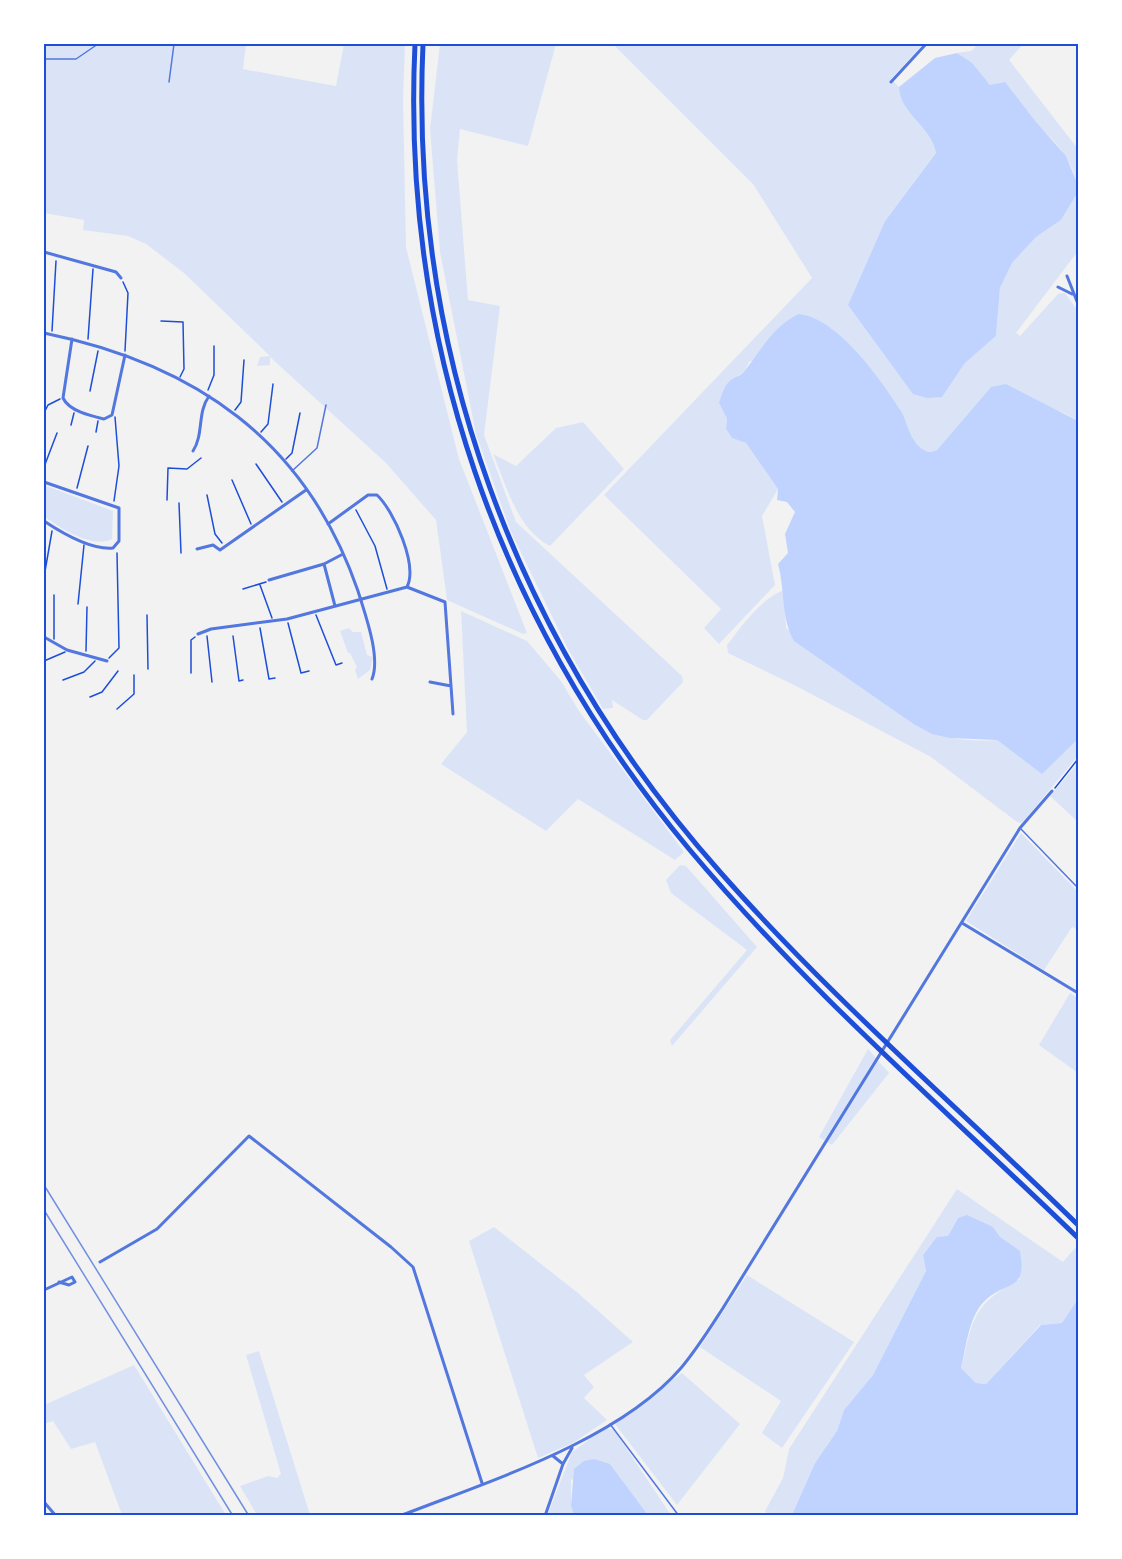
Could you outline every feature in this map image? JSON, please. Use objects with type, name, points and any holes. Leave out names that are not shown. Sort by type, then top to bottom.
[{"type":"highway","points":[[415,44],[413,130],[416,193],[422,251],[445,373],[467,453],[489,514],[528,604],[560,665],[636,781],[727,893],[811,981],[1078,1238]]},
{"type":"highway","points":[[423,44],[424,190],[431,250],[453,369],[476,452],[499,517],[555,637],[590,698],[634,764],[719,871],[821,979],[1078,1225]]},
{"type":"street","points":[[891,82],[926,44]]},
{"type":"street","points":[[44,252],[116,272],[121,278]]},
{"type":"street","points":[[1067,276],[1078,304]]},
{"type":"street","points":[[1058,287],[1074,295]]},
{"type":"street","points":[[44,333],[99,345],[179,378],[207,394],[233,413],[284,462],[328,524],[343,554],[360,599],[377,667],[372,679]]},
{"type":"street","points":[[72,339],[63,398],[75,409],[99,417],[109,418],[112,415],[125,355]]},
{"type":"street","points":[[193,451],[198,444],[201,406],[207,394]]},
{"type":"street","points":[[44,482],[75,495],[114,504],[120,512],[117,545],[108,549],[84,542],[44,521]]},
{"type":"street","points":[[197,549],[213,545],[220,550],[306,490]]},
{"type":"street","points":[[328,524],[368,495],[373,494],[381,500],[398,528],[405,549],[410,575],[406,587]]},
{"type":"street","points":[[269,580],[324,564],[343,554]]},
{"type":"street","points":[[324,564],[335,606]]},
{"type":"street","points":[[198,634],[287,619],[406,587],[445,602],[453,714]]},
{"type":"street","points":[[44,637],[67,650],[96,660],[107,661]]},
{"type":"street","points":[[430,682],[451,686]]},
{"type":"street","points":[[400,1515],[573,1447],[642,1403],[681,1368],[723,1308],[1020,828],[1052,791]]},
{"type":"street","points":[[962,923],[1078,993]]},
{"type":"street","points":[[100,1262],[157,1229],[249,1136],[391,1247],[413,1267],[482,1483]]},
{"type":"street","points":[[44,1290],[59,1282]]},
{"type":"street","points":[[544,1515],[563,1464],[573,1447]]},
{"type":"street","points":[[554,1456],[563,1464]]},
{"type":"street","points":[[44,1502],[56,1515]]},
{"type":"lane","points":[[44,59],[75,59],[98,44]]},
{"type":"lane","points":[[170,82],[174,44]]},
{"type":"lane","points":[[292,471],[317,448],[327,405]]},
{"type":"lane","points":[[1020,828],[1078,888]]},
{"type":"lane","points":[[610,1423],[679,1515]]},
{"type":"path","points":[[52,335],[56,255]]},
{"type":"path","points":[[88,343],[93,265]]},
{"type":"path","points":[[121,278],[128,293],[125,355]]},
{"type":"path","points":[[161,321],[183,322],[184,369],[179,378]]},
{"type":"path","points":[[90,391],[99,345]]},
{"type":"path","points":[[207,394],[214,375],[214,346]]},
{"type":"path","points":[[233,413],[241,402],[244,360]]},
{"type":"path","points":[[258,435],[268,424],[273,384]]},
{"type":"path","points":[[44,413],[48,405],[63,398]]},
{"type":"path","points":[[71,425],[75,409]]},
{"type":"path","points":[[284,462],[292,453],[300,413]]},
{"type":"path","points":[[112,415],[117,419],[119,466],[114,504]]},
{"type":"path","points":[[96,432],[99,417]]},
{"type":"path","points":[[44,466],[57,433]]},
{"type":"path","points":[[75,495],[88,446]]},
{"type":"path","points":[[167,500],[168,468],[187,469],[201,458]]},
{"type":"path","points":[[256,464],[284,505]]},
{"type":"path","points":[[232,480],[253,528]]},
{"type":"path","points":[[207,495],[215,534],[225,546]]},
{"type":"path","points":[[179,503],[181,553]]},
{"type":"path","points":[[354,506],[375,546],[388,592]]},
{"type":"path","points":[[44,577],[52,527]]},
{"type":"path","points":[[78,604],[84,542]]},
{"type":"path","points":[[107,661],[119,648],[117,553]]},
{"type":"path","points":[[243,589],[269,580]]},
{"type":"path","points":[[260,585],[273,622]]},
{"type":"path","points":[[54,595],[54,643]]},
{"type":"path","points":[[86,657],[87,607]]},
{"type":"path","points":[[315,611],[336,665],[342,663]]},
{"type":"path","points":[[147,615],[148,669]]},
{"type":"path","points":[[287,619],[302,673],[309,671]]},
{"type":"path","points":[[260,624],[269,679],[275,678]]},
{"type":"path","points":[[206,631],[212,682]]},
{"type":"path","points":[[191,673],[191,640],[198,634]]},
{"type":"path","points":[[233,636],[239,681],[243,680]]},
{"type":"path","points":[[44,661],[67,650]]},
{"type":"path","points":[[63,680],[84,672],[96,660]]},
{"type":"path","points":[[90,697],[102,692],[118,671]]},
{"type":"path","points":[[117,709],[134,694],[134,675]]},
{"type":"path","points":[[1052,791],[1078,759]]},
{"type":"shaded area","points":[[44,44],[246,44],[243,69],[336,86],[344,44],[405,44],[403,100],[406,247],[459,459],[527,633],[523,634],[447,600],[436,520],[386,463],[270,357],[270,365],[257,366],[260,357],[270,356],[184,273],[146,244],[128,236],[83,230],[84,220],[44,213]]},
{"type":"shaded area","points":[[440,44],[556,44],[528,146],[460,129],[457,160],[468,300],[500,306],[484,435],[516,522],[682,676],[683,682],[647,720],[643,720],[612,700],[613,708],[603,709],[568,649],[511,532],[476,434],[440,252],[430,129]]},
{"type":"shaded area","points":[[613,44],[923,44],[891,79],[899,87],[904,105],[929,135],[936,153],[885,221],[848,305],[942,397],[965,363],[996,336],[1000,288],[1012,263],[1036,237],[1061,220],[1078,192],[1078,251],[1016,333],[1020,336],[1058,294],[1065,293],[1078,311],[1078,421],[1062,412],[991,387],[937,450],[925,451],[915,442],[903,415],[884,388],[831,328],[749,362],[744,373],[733,378],[719,403],[727,419],[726,429],[732,438],[746,443],[778,489],[762,516],[775,585],[719,644],[704,628],[721,609],[604,495],[812,278],[753,184]]},
{"type":"shaded area","points":[[978,44],[1023,44],[1009,60],[1078,149],[1078,191],[1074,173],[1056,144],[957,53],[971,51]]},
{"type":"shaded area","points":[[583,422],[624,469],[550,546],[539,539],[521,518],[508,493],[493,454],[516,466],[556,428]]},
{"type":"shaded area","points":[[44,485],[113,511],[112,539],[95,541],[76,536],[44,516]]},
{"type":"shaded area","points":[[784,590],[786,628],[915,725],[935,734],[955,738],[997,740],[1042,773],[1078,739],[1078,756],[1022,823],[1017,822],[931,757],[728,653],[727,645],[752,614],[767,599]]},
{"type":"shaded area","points":[[461,611],[527,641],[561,681],[579,711],[684,852],[675,860],[578,799],[546,831],[441,764],[467,732]]},
{"type":"shaded area","points":[[349,628],[353,632],[361,632],[367,655],[373,657],[370,670],[358,679],[355,670],[357,667],[348,653],[340,631]]},
{"type":"shaded area","points":[[1078,763],[1078,822],[1050,796]]},
{"type":"shaded area","points":[[1021,833],[1078,892],[1078,930],[1072,927],[1044,970],[966,921]]},
{"type":"shaded area","points":[[680,865],[686,866],[757,947],[672,1046],[670,1040],[747,950],[671,893],[666,880]]},
{"type":"shaded area","points":[[1070,993],[1078,998],[1078,1073],[1039,1045]]},
{"type":"shaded area","points":[[868,1049],[889,1073],[832,1145],[819,1137]]},
{"type":"shaded area","points":[[957,1189],[1063,1262],[1075,1248],[1078,1252],[1078,1299],[1062,1323],[1040,1325],[986,1384],[976,1383],[961,1369],[972,1325],[983,1306],[992,1297],[1020,1279],[993,1227],[958,1218],[948,1236],[923,1255],[926,1271],[873,1375],[844,1410],[837,1431],[815,1463],[792,1515],[768,1515],[765,1511],[783,1478],[789,1449]]},
{"type":"shaded area","points":[[494,1227],[578,1293],[633,1342],[584,1375],[594,1387],[584,1398],[607,1420],[573,1443],[538,1458],[469,1241]]},
{"type":"shaded area","points":[[747,1275],[854,1342],[782,1448],[762,1433],[781,1401],[700,1347]]},
{"type":"shaded area","points":[[259,1351],[310,1515],[257,1515],[240,1486],[268,1476],[277,1478],[281,1474],[246,1355]]},
{"type":"shaded area","points":[[134,1365],[226,1515],[122,1515],[95,1442],[71,1449],[53,1421],[44,1424],[44,1405]]},
{"type":"shaded area","points":[[682,1373],[740,1424],[677,1505],[615,1424]]},
{"type":"shaded area","points":[[605,1428],[614,1430],[671,1515],[648,1515],[610,1464],[571,1480],[571,1506],[574,1515],[547,1516],[572,1452]]},
{"type":"water","points":[[957,53],[972,63],[990,85],[1005,82],[1066,156],[1077,183],[1078,192],[1061,220],[1036,237],[1012,263],[1000,288],[996,336],[965,363],[942,397],[927,398],[913,394],[848,305],[885,221],[936,153],[929,135],[904,105],[899,87],[935,58]]},
{"type":"water","points":[[799,314],[814,318],[829,327],[857,352],[901,411],[915,442],[927,452],[937,450],[991,387],[1006,384],[1078,421],[1078,739],[1042,774],[997,740],[950,738],[932,734],[915,725],[794,641],[785,614],[778,564],[788,553],[785,534],[795,512],[787,502],[777,500],[778,489],[746,443],[732,438],[726,429],[727,419],[719,403],[729,381],[743,373],[775,332]]},
{"type":"water","points":[[967,1215],[993,1227],[1000,1237],[1020,1251],[1022,1265],[1017,1281],[989,1297],[973,1319],[961,1368],[976,1383],[986,1384],[1041,1325],[1062,1323],[1078,1299],[1078,1515],[792,1515],[815,1463],[837,1431],[844,1410],[873,1375],[926,1271],[923,1255],[937,1237],[948,1236],[958,1218]]},
{"type":"water","points":[[594,1459],[610,1464],[648,1515],[574,1515],[571,1506],[574,1469],[584,1461]]},
{"type":"railway","points":[[44,1185],[249,1516]]},
{"type":"railway","points":[[44,1210],[233,1516]]}]
